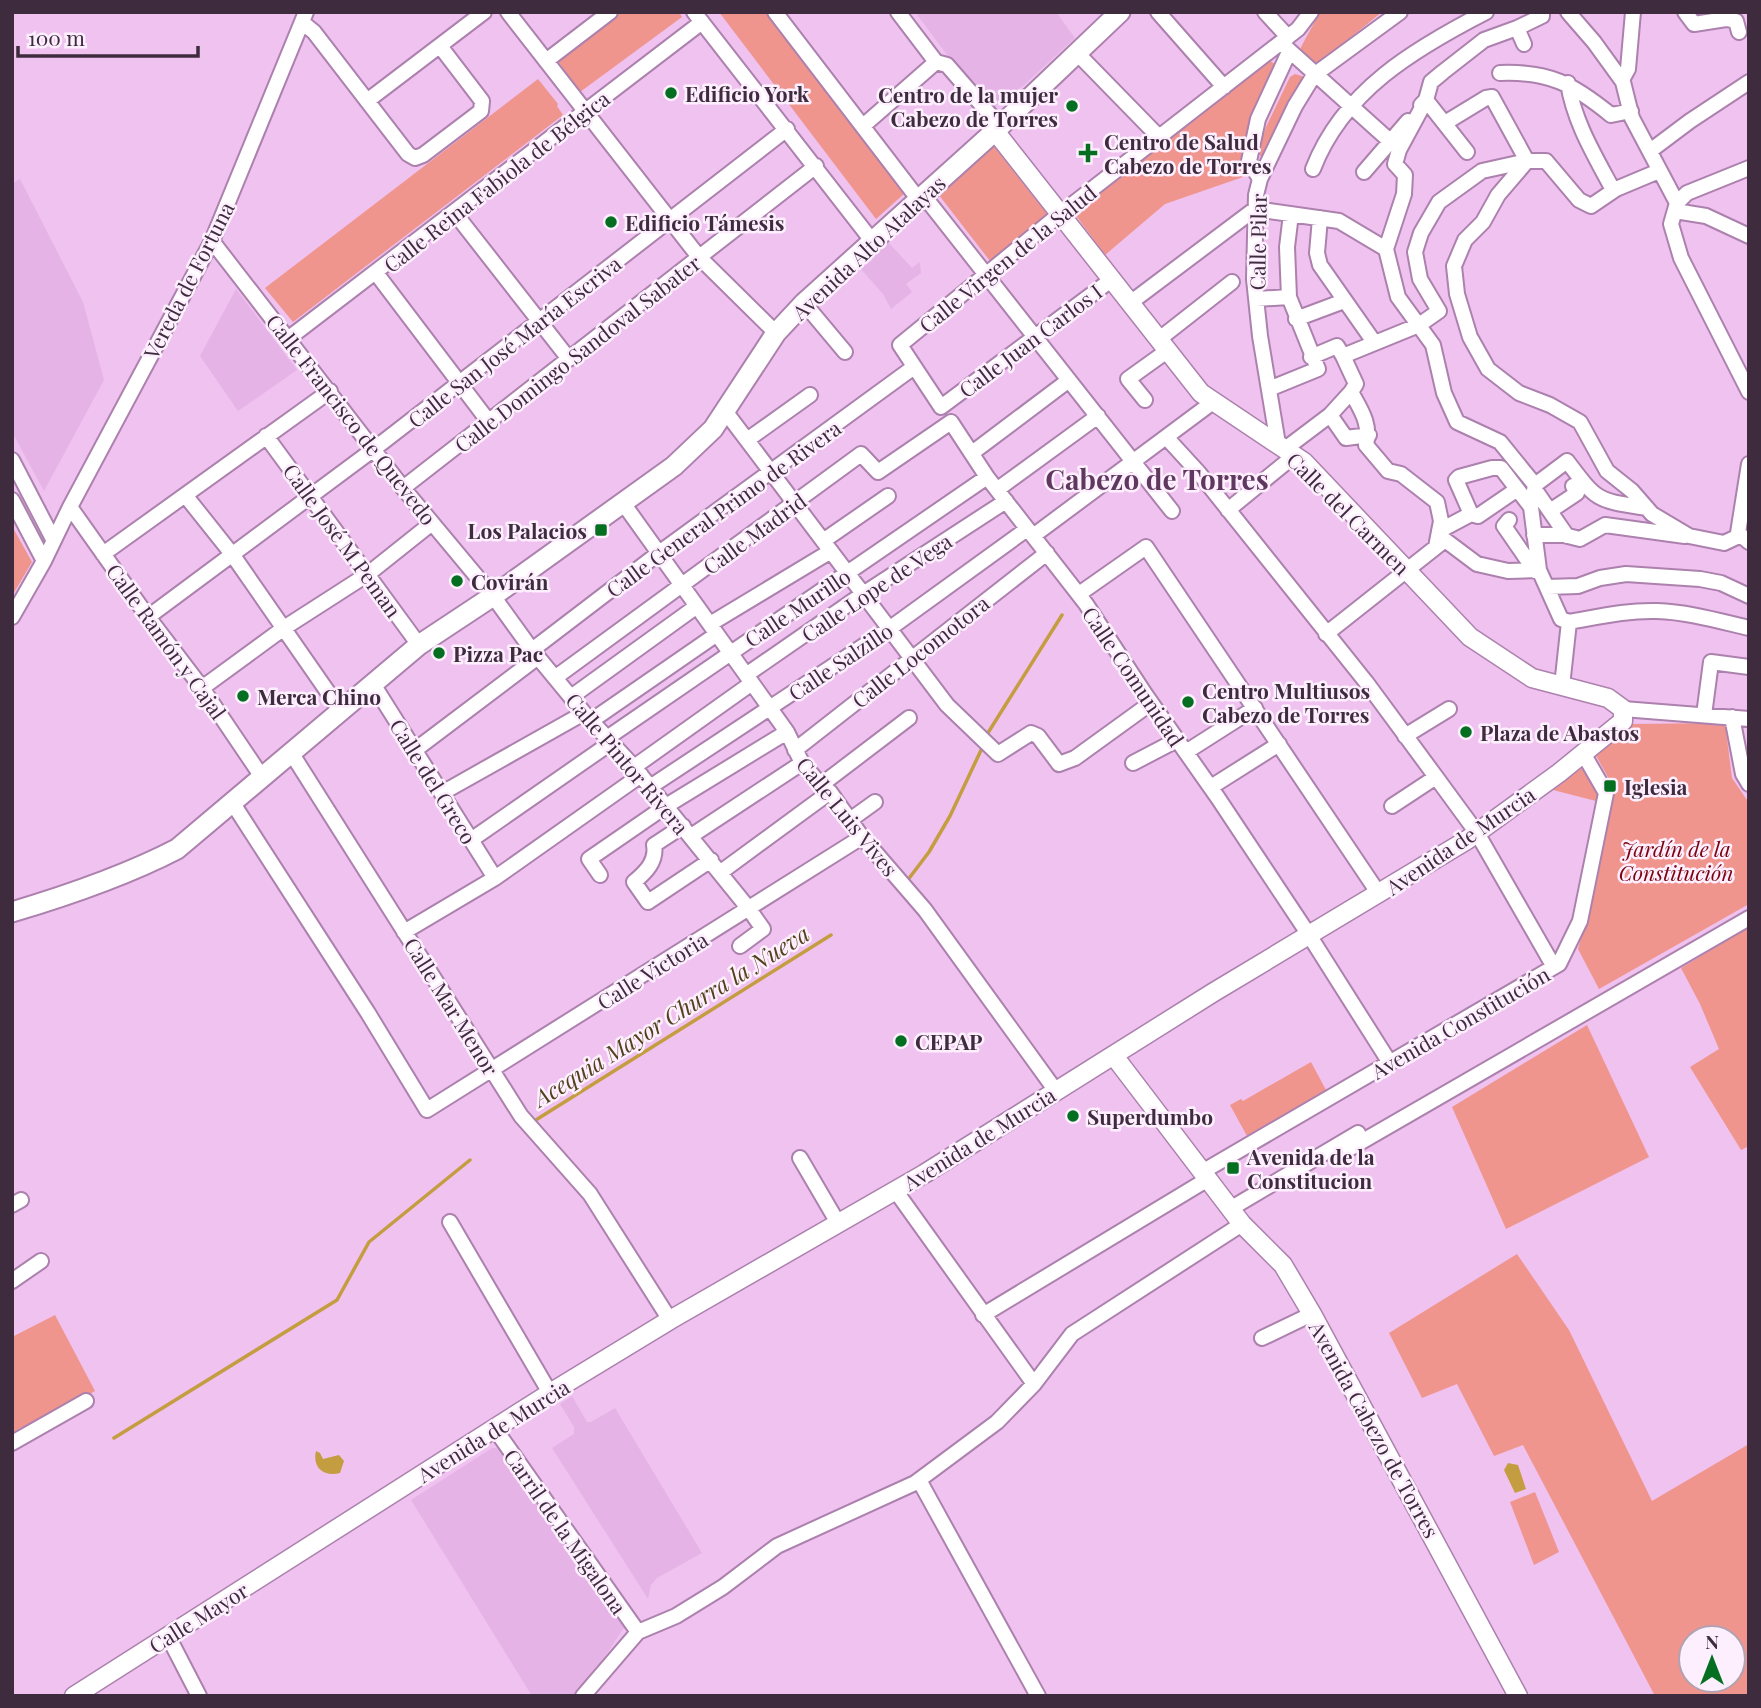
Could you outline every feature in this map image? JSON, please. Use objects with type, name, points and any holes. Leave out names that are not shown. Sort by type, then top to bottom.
[{"type":"main road","name":"Avenida Alto Atalayas","points":[[12,912],[140,868],[177,849],[419,645],[493,596],[674,466],[713,429],[776,333],[804,303],[997,129],[1119,12]]},
{"type":"street","points":[[367,101],[484,12]]},
{"type":"street","points":[[508,12],[699,257],[776,333]]},
{"type":"street","points":[[546,61],[610,12]]},
{"type":"street","points":[[775,12],[863,126],[987,274],[1172,511]]},
{"type":"street","points":[[898,12],[936,62],[947,65],[997,129]]},
{"type":"street","points":[[1158,12],[1223,87]]},
{"type":"street","points":[[1265,12],[1286,44],[1314,75],[1391,142]]},
{"type":"street","points":[[1259,178],[1249,161],[1258,120],[1286,44],[1311,12]]},
{"type":"street","name":"Calle Pilar","points":[[1286,449],[1269,390],[1256,299],[1255,209],[1259,178],[1295,106],[1314,75],[1400,12]]},
{"type":"street","points":[[1313,169],[1322,146],[1350,107],[1384,73],[1409,55],[1486,12]]},
{"type":"street","points":[[1537,570],[1533,495],[1500,442],[1457,422],[1444,393],[1433,345],[1398,297],[1387,249],[1404,194],[1405,175],[1395,164],[1399,150],[1426,100],[1431,82],[1484,40],[1542,16],[1542,12]]},
{"type":"street","points":[[1568,12],[1622,80],[1630,111],[1676,207],[1706,216],[1749,236]]},
{"type":"street","points":[[1622,80],[1628,69],[1633,12]]},
{"type":"street","points":[[1685,12],[1694,24],[1726,19],[1736,21],[1739,32]]},
{"type":"street","points":[[698,17],[873,242]]},
{"type":"street","name":"Calle Reina Fabiola de Bélgica","points":[[289,338],[585,111],[698,17]]},
{"type":"street","points":[[305,18],[408,154],[415,158],[423,155],[481,111],[483,106],[440,46]]},
{"type":"street","name":"Vereda de Fortuna","points":[[53,539],[212,241],[305,18]]},
{"type":"street","points":[[1517,28],[1524,44]]},
{"type":"street","name":"Calle Virgen de la Salud","points":[[900,345],[1060,214],[1223,87],[1286,44]]},
{"type":"street","points":[[1076,52],[1159,137]]},
{"type":"street","points":[[863,126],[936,62]]},
{"type":"street","points":[[1500,73],[1519,72],[1549,77],[1568,83],[1611,115],[1630,111]]},
{"type":"street","points":[[1650,151],[1749,82]]},
{"type":"street","points":[[1568,83],[1586,139],[1613,190]]},
{"type":"street","points":[[1445,123],[1492,97],[1527,161]]},
{"type":"street","points":[[1426,100],[1467,152]]},
{"type":"street","points":[[1364,172],[1426,100]]},
{"type":"street","name":"Calle San José María Escriva","points":[[148,617],[374,449],[538,320],[670,222],[786,129]]},
{"type":"street","name":"Calle del Carmen","points":[[997,129],[1060,214],[1201,393],[1286,449],[1470,637],[1532,678],[1608,698],[1623,715]]},
{"type":"street","points":[[1343,356],[1419,325],[1439,311],[1420,279],[1416,252],[1421,233],[1439,202],[1482,171],[1527,161],[1546,161],[1579,200],[1591,206],[1613,190],[1659,171]]},
{"type":"street","points":[[1527,161],[1498,194],[1483,222],[1465,240],[1454,265],[1457,294],[1470,337],[1488,369],[1519,393],[1550,405],[1580,422],[1608,471],[1653,514],[1689,536]]},
{"type":"street","name":"Calle Domingo Sandoval Sabater","points":[[404,488],[816,166]]},
{"type":"street","points":[[1749,169],[1687,193],[1676,207],[1671,225],[1681,258],[1749,392]]},
{"type":"street","points":[[1130,303],[1255,209],[1339,221],[1387,249]]},
{"type":"street","points":[[454,212],[569,359]]},
{"type":"street","points":[[1269,390],[1318,369],[1289,297],[1287,247],[1291,214]]},
{"type":"street","points":[[1320,218],[1317,253],[1320,265],[1374,342]]},
{"type":"street","name":"Calle Francisco de Quevedo","points":[[212,241],[404,488],[493,596]]},
{"type":"street","points":[[376,273],[489,422]]},
{"type":"street","name":"Calle Juan Carlos I","points":[[900,345],[941,407],[1111,280]]},
{"type":"street","points":[[1145,400],[1128,379],[1232,282]]},
{"type":"street","points":[[1256,299],[1289,297]]},
{"type":"street","points":[[1296,319],[1344,301]]},
{"type":"street","points":[[804,303],[845,352]]},
{"type":"street","points":[[1228,510],[1286,449],[1330,415],[1356,384],[1337,346],[1311,357]]},
{"type":"street","name":"Calle General Primo de Rivera","points":[[415,750],[659,553],[914,367]]},
{"type":"street","points":[[972,453],[1069,380]]},
{"type":"street","points":[[103,554],[330,391]]},
{"type":"street","points":[[1351,392],[1366,418],[1369,435],[1366,445],[1388,471],[1401,474],[1437,502],[1441,522],[1440,539]]},
{"type":"street","points":[[747,440],[810,396]]},
{"type":"street","name":"Calle Salzillo","points":[[641,776],[770,708],[1133,463],[1213,402]]},
{"type":"street","points":[[725,411],[947,705],[998,754],[1031,733],[1038,736],[1059,764],[1075,758],[1151,703]]},
{"type":"street","points":[[1330,415],[1346,438],[1369,435]]},
{"type":"street","name":"Calle Lope de Vega","points":[[404,932],[495,878],[641,776],[749,679],[1002,495],[1098,416]]},
{"type":"street","name":"Calle Comunidad","points":[[951,422],[987,477],[1079,594],[1094,609],[1151,703],[1201,767],[1211,787],[1390,1063]]},
{"type":"street","name":"Calle Madrid","points":[[556,677],[861,454],[878,472],[951,422]]},
{"type":"street","name":"Calle José M Peman","points":[[266,436],[419,645]]},
{"type":"street","points":[[1166,437],[1199,473],[1326,634],[1477,833],[1554,967]]},
{"type":"street","points":[[12,460],[53,539],[44,561],[12,617]]},
{"type":"street","points":[[1533,495],[1567,461],[1593,495],[1609,502],[1647,508]]},
{"type":"street","points":[[1745,539],[1738,533],[1749,464]]},
{"type":"street","points":[[1471,514],[1456,480],[1492,468],[1501,468],[1516,490],[1538,494],[1567,536]]},
{"type":"street","name":"Calle Murillo","points":[[471,840],[730,653],[987,477]]},
{"type":"street","points":[[1550,511],[1577,493],[1573,486]]},
{"type":"street","points":[[1471,514],[1478,516],[1516,490]]},
{"type":"street","points":[[185,495],[232,554],[341,711]]},
{"type":"street","points":[[442,793],[588,717],[827,546],[888,496]]},
{"type":"street","points":[[12,500],[44,561]]},
{"type":"street","name":"Calle Luis Vives","points":[[623,503],[787,732],[798,756],[862,837],[925,910],[1056,1091]]},
{"type":"street","name":"Calle Ramón y Cajal","points":[[70,507],[202,688],[262,777]]},
{"type":"street","points":[[1326,634],[1408,571],[1440,539],[1471,514]]},
{"type":"street","points":[[1509,520],[1504,526],[1537,570],[1561,619],[1569,622],[1616,613],[1658,611],[1695,615],[1749,628]]},
{"type":"street","points":[[202,688],[284,628],[368,574],[432,523]]},
{"type":"street","points":[[1534,535],[1580,539],[1605,525],[1724,543],[1745,539]]},
{"type":"street","points":[[1440,539],[1477,564],[1508,571],[1537,570]]},
{"type":"street","points":[[1079,594],[1146,547],[1154,567],[1255,708],[1263,728],[1279,744],[1380,894]]},
{"type":"street","name":"Calle Locomotora","points":[[711,860],[648,902],[634,882],[648,871],[656,853],[654,845],[687,831],[798,756],[910,658],[1046,553]]},
{"type":"street","points":[[1547,587],[1578,586],[1600,578],[1626,574],[1700,579],[1721,583],[1749,596]]},
{"type":"street","name":"Calle Pintor Rivera","points":[[493,596],[535,653],[687,831],[749,909],[763,929],[740,946]]},
{"type":"street","points":[[572,697],[697,606]]},
{"type":"street","points":[[1562,686],[1569,622]]},
{"type":"street","points":[[1704,715],[1711,662],[1749,667]]},
{"type":"street","name":"Calle del Greco","points":[[373,684],[495,878]]},
{"type":"street","points":[[1133,763],[1182,746],[1255,708]]},
{"type":"street","points":[[1405,736],[1449,709]]},
{"type":"street","points":[[1623,715],[1704,715],[1749,719]]},
{"type":"street","name":"Avenida de Murcia","points":[[323,1539],[550,1393],[895,1190],[1477,833],[1583,753],[1623,715]]},
{"type":"street","points":[[1732,717],[1743,774],[1749,784]]},
{"type":"street","points":[[720,872],[826,789],[909,718]]},
{"type":"street","points":[[600,875],[589,859],[666,806],[787,732]]},
{"type":"street","points":[[1211,787],[1279,744]]},
{"type":"street","name":"Avenida Constitución","points":[[983,1315],[1205,1175],[1559,964],[1580,921],[1606,793],[1583,753]]},
{"type":"street","name":"Calle Mar Menor","points":[[292,754],[521,1116],[590,1194],[670,1320]]},
{"type":"street","points":[[1392,806],[1436,777]]},
{"type":"street","name":"Calle Victoria","points":[[232,802],[427,1110],[862,837]]},
{"type":"street","points":[[850,820],[875,802]]},
{"type":"street","points":[[1349,1150],[1749,918]]},
{"type":"street","points":[[1230,1209],[1574,1008]]},
{"type":"street","name":"Avenida Cabezo de Torres","points":[[1114,1056],[1242,1224],[1283,1265],[1518,1696]]},
{"type":"street","points":[[800,1158],[838,1223]]},
{"type":"street","points":[[895,1190],[1034,1384]]},
{"type":"street","points":[[450,1222],[550,1393]]},
{"type":"street","points":[[583,1696],[638,1632],[676,1616],[723,1587],[776,1546],[919,1480],[997,1422],[1034,1384],[1072,1334],[1242,1224]]},
{"type":"street","points":[[12,1281],[41,1261]]},
{"type":"street","points":[[1262,1338],[1312,1314]]},
{"type":"street","points":[[12,1443],[86,1401]]},
{"type":"street","name":"Carril de la Migalona","points":[[495,1429],[638,1632]]},
{"type":"street","points":[[919,1480],[1038,1696]]},
{"type":"street","name":"Calle Mayor","points":[[74,1696],[323,1539]]},
{"type":"street","points":[[168,1636],[199,1696]]},
{"type":"shaded area","points":[[915,12],[1056,12],[1075,38],[1024,85],[989,111]]},
{"type":"shaded area","points":[[20,179],[83,302],[104,380],[44,491],[12,432],[12,184]]},
{"type":"shaded area","points":[[888,242],[912,268],[920,262],[921,273],[906,284],[912,292],[891,309],[883,294],[859,267]]},
{"type":"shaded area","points":[[236,289],[297,370],[238,411],[200,356]]},
{"type":"shaded area","points":[[572,1396],[587,1422],[615,1408],[702,1553],[657,1578],[651,1585],[648,1599],[552,1448],[574,1434],[574,1427],[560,1404]]},
{"type":"shaded area","points":[[492,1448],[500,1448],[625,1626],[579,1696],[532,1696],[411,1500]]},
{"type":"shaded area","points":[[316,1451],[323,1459],[339,1455],[344,1461],[340,1473],[329,1474],[321,1470],[316,1462]]},
{"type":"shaded area","points":[[1508,1463],[1518,1465],[1526,1489],[1515,1493],[1504,1470]]},
{"type":"green space","points":[[620,12],[679,12],[682,17],[580,92],[557,60]]},
{"type":"green space","points":[[719,12],[768,12],[906,192],[876,219]]},
{"type":"green space","points":[[1320,12],[1382,12],[1314,63],[1301,52],[1301,47]]},
{"type":"green space","points":[[1270,61],[1275,64],[1247,133],[1243,177],[1165,204],[1105,255],[1074,213]]},
{"type":"green space","points":[[1295,74],[1305,80],[1263,158],[1258,153],[1266,127],[1290,77]]},
{"type":"green space","points":[[538,79],[558,104],[563,115],[293,322],[265,288]]},
{"type":"green space","points":[[993,145],[1048,215],[990,261],[935,190]]},
{"type":"green space","points":[[12,526],[32,562],[12,596]]},
{"type":"green space","name":"Jardín de la Constitución","points":[[1725,723],[1732,778],[1749,803],[1749,904],[1599,989],[1578,949],[1598,874],[1615,790],[1594,752],[1630,724]]},
{"type":"green space","points":[[1583,767],[1599,792],[1596,801],[1553,790]]},
{"type":"green space","points":[[1749,927],[1749,1146],[1741,1150],[1690,1067],[1719,1049],[1681,968]]},
{"type":"green space","points":[[1587,1025],[1649,1157],[1506,1229],[1452,1107]]},
{"type":"green space","points":[[1311,1062],[1326,1090],[1247,1136],[1230,1105],[1241,1099],[1243,1101]]},
{"type":"green space","points":[[1517,1254],[1569,1330],[1652,1501],[1749,1444],[1749,1696],[1655,1696],[1523,1445],[1494,1456],[1457,1384],[1422,1398],[1389,1333]]},
{"type":"green space","points":[[55,1315],[95,1391],[24,1431],[22,1427],[12,1433],[12,1337]]},
{"type":"green space","points":[[1535,1492],[1559,1552],[1534,1565],[1510,1502]]},
{"type":"waterway","name":"Acequia Mayor Churra la Nueva","points":[[986,736],[1062,615]]},
{"type":"waterway","name":"Acequia Mayor Churra la Nueva","points":[[907,881],[929,852],[950,816],[983,746]]},
{"type":"waterway","name":"Acequia Mayor Churra la Nueva","points":[[531,1123],[831,935]]},
{"type":"waterway","name":"Acequia Mayor Churra la Nueva","points":[[114,1438],[337,1300],[369,1242],[470,1160]]},
{"type":"place","name":"Edificio York","points":[[671,93]]},
{"type":"place","name":"Centro de la mujer Cabezo de Torres","points":[[1072,106]]},
{"type":"place","name":"Centro de Salud Cabezo de Torres","points":[[1088,153]]},
{"type":"place","name":"Edificio Támesis","points":[[611,222]]},
{"type":"place","name":"Los Palacios","points":[[601,530]]},
{"type":"place","name":"Covirán","points":[[457,581]]},
{"type":"place","name":"Pizza Pac","points":[[439,653]]},
{"type":"place","name":"Merca Chino","points":[[243,696]]},
{"type":"place","name":"Centro Multiusos Cabezo de Torres","points":[[1188,702]]},
{"type":"place","name":"Plaza de Abastos","points":[[1466,732]]},
{"type":"place","name":"Iglesia","points":[[1610,786]]},
{"type":"place","name":"CEPAP","points":[[901,1041]]},
{"type":"place","name":"Superdumbo","points":[[1073,1116]]},
{"type":"place","name":"Avenida de la Constitucion","points":[[1233,1168]]},
{"type":"district","name":"Cabezo de Torres","points":[[1157,478]]}]
